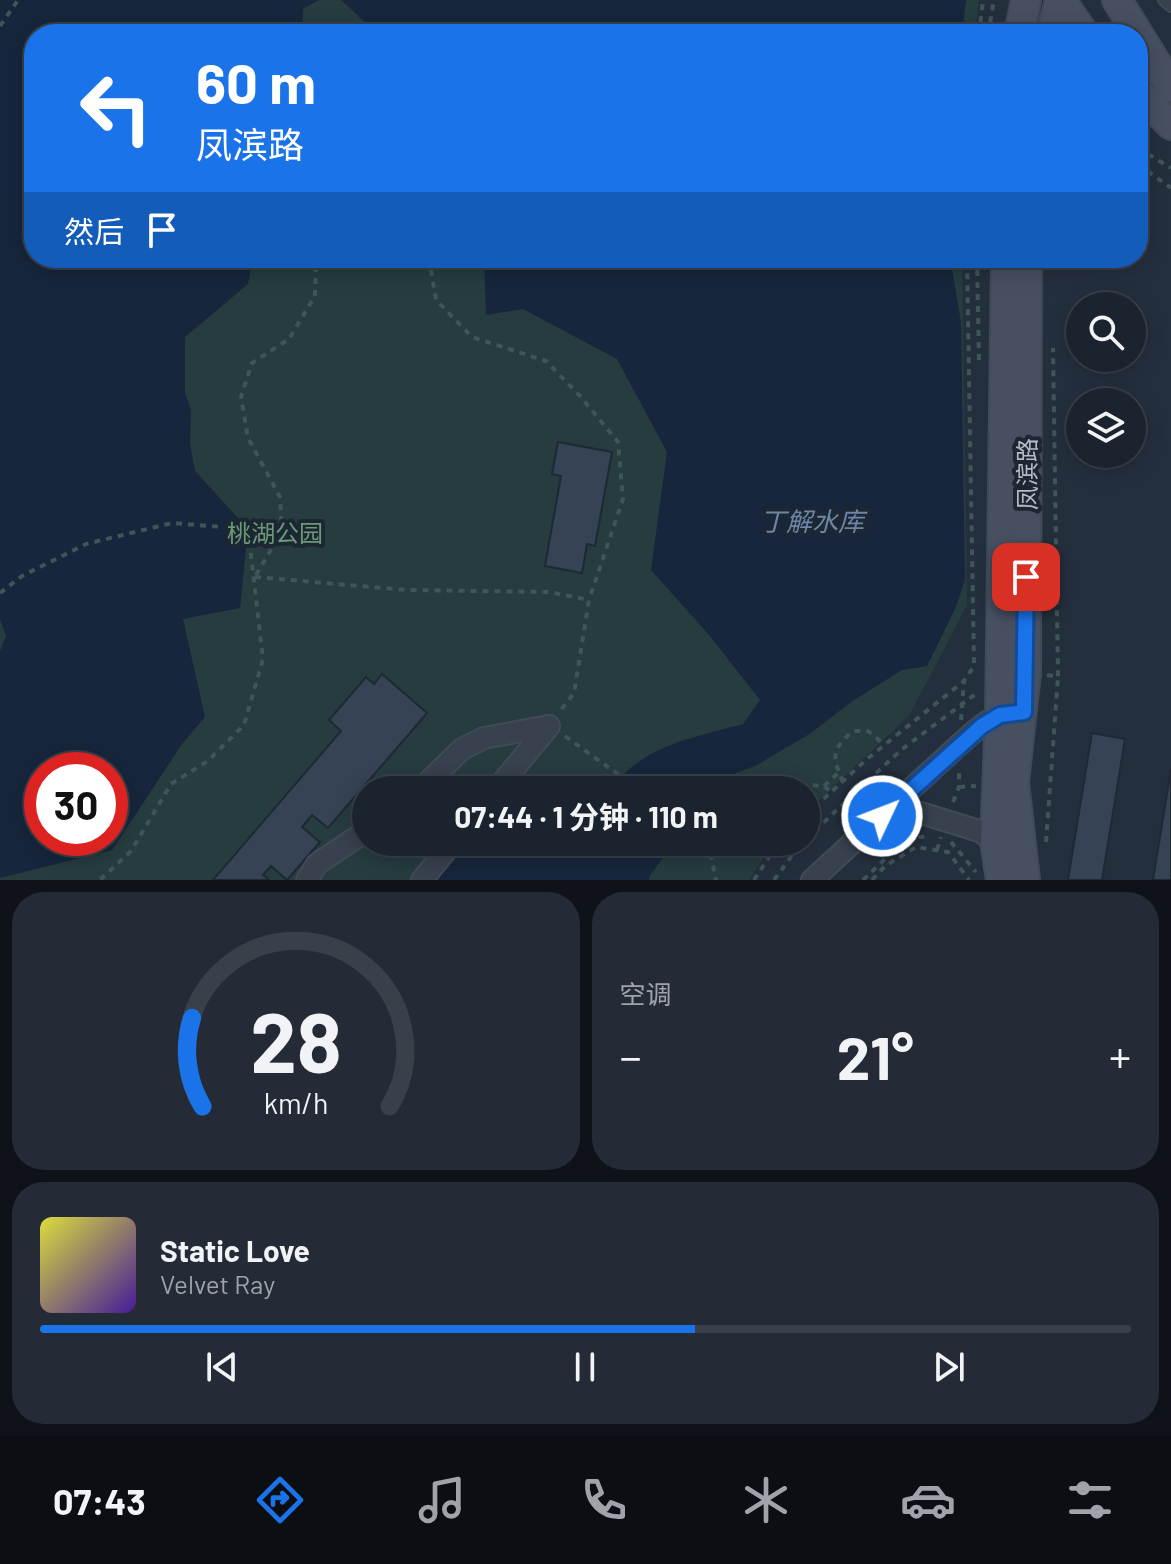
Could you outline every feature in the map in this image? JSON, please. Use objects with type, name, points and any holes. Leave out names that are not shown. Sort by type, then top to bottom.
[{"type":"street","points":[[1021,24],[1026,0]]},
{"type":"street","points":[[1054,24],[1060,0]]},
{"type":"street","points":[[1060,0],[1077,24]]},
{"type":"street","points":[[1117,0],[1132,24]]},
{"type":"street","points":[[1148,50],[1171,87]]},
{"type":"street","points":[[1148,102],[1171,126]]},
{"type":"street","points":[[1148,120],[1171,126]]},
{"type":"street","name":"凤滨路","points":[[1006,268],[1014,782],[1025,880]]},
{"type":"street","name":"凤滨路","points":[[1001,880],[995,841],[1012,714],[1026,641],[1027,268]]},
{"type":"street","points":[[812,880],[959,745],[1012,714]]},
{"type":"street","points":[[434,776],[462,749],[484,738],[549,726]]},
{"type":"street","points":[[508,776],[549,726]]},
{"type":"street","points":[[882,816],[921,813],[943,829],[979,831],[995,841]]},
{"type":"street","points":[[307,880],[317,864],[352,840]]},
{"type":"street","points":[[422,880],[442,856]]},
{"type":"lane","points":[[1164,0],[1171,6]]},
{"type":"path","points":[[0,26],[18,0]]},
{"type":"path","points":[[980,24],[983,0]]},
{"type":"path","points":[[990,24],[994,0]]},
{"type":"path","points":[[1148,154],[1171,168]]},
{"type":"path","points":[[1148,171],[1171,188]]},
{"type":"path","points":[[255,577],[282,531],[280,497],[248,438],[241,397],[252,363],[289,339],[315,296],[316,268]]},
{"type":"path","points":[[431,268],[436,300],[472,337],[546,361],[618,442],[623,499],[589,600],[574,693],[549,726],[622,776]]},
{"type":"path","points":[[820,802],[964,681],[974,666],[967,268]]},
{"type":"path","points":[[0,593],[22,576],[86,544],[172,523],[248,529],[263,659],[244,725],[208,761],[171,784],[131,851],[97,880]]},
{"type":"path","points":[[255,577],[406,590],[550,592],[589,600]]},
{"type":"path","points":[[1046,847],[1058,677]]},
{"type":"path","points":[[937,850],[959,787],[964,681]]},
{"type":"path","points":[[820,825],[901,750],[982,689]]},
{"type":"path","points":[[843,782],[835,762],[838,744],[853,731],[868,731],[885,745]]},
{"type":"path","points":[[824,786],[839,772]]},
{"type":"path","points":[[820,786],[831,792]]},
{"type":"path","points":[[863,880],[906,839],[933,835],[943,829]]},
{"type":"path","points":[[943,829],[977,874],[978,880]]},
{"type":"path","points":[[872,880],[885,866],[916,847],[948,852],[969,880]]},
{"type":"path","points":[[711,856],[716,880]]},
{"type":"path","points":[[754,880],[770,856]]},
{"type":"path","points":[[774,880],[792,856]]},
{"type":"green space","name":"桃湖公园","points":[[0,0],[979,0],[976,24],[24,24],[24,268],[962,268],[967,605],[909,716],[820,799],[820,776],[352,776],[352,856],[765,856],[749,880],[0,880]]},
{"type":"water","points":[[0,0],[319,0],[303,9],[302,24],[24,24],[24,268],[251,268],[248,284],[185,337],[185,393],[191,410],[190,444],[195,471],[248,529],[240,608],[183,619],[205,717],[182,744],[128,826],[128,752],[24,752],[24,856],[88,856],[0,878],[0,651],[6,636],[0,619]]},
{"type":"water","points":[[341,0],[966,0],[963,24],[366,23]]},
{"type":"water","name":"丁解水库","points":[[484,268],[952,268],[961,322],[965,580],[955,609],[927,666],[902,670],[851,702],[811,733],[757,765],[728,776],[622,776],[653,753],[670,745],[743,724],[760,700],[710,636],[651,570],[667,452],[617,359],[523,309],[486,315]]},
{"type":"water","points":[[455,856],[664,856],[649,880],[437,880]]},
{"type":"building","points":[[558,442],[612,452],[595,546],[587,544],[582,573],[545,566],[561,476],[552,474]]},
{"type":"building","points":[[382,674],[427,713],[373,776],[352,776],[352,800],[328,828],[312,815],[302,827],[320,842],[287,880],[271,866],[263,875],[269,880],[213,880],[341,731],[329,720],[366,677],[374,684]]},
{"type":"building","points":[[1092,733],[1125,739],[1102,880],[1068,880]]},
{"type":"building","points":[[1171,769],[1171,880],[1153,880]]},
{"type":"route","points":[[882,816],[982,726],[1000,715],[1024,712],[1026,577]]}]
